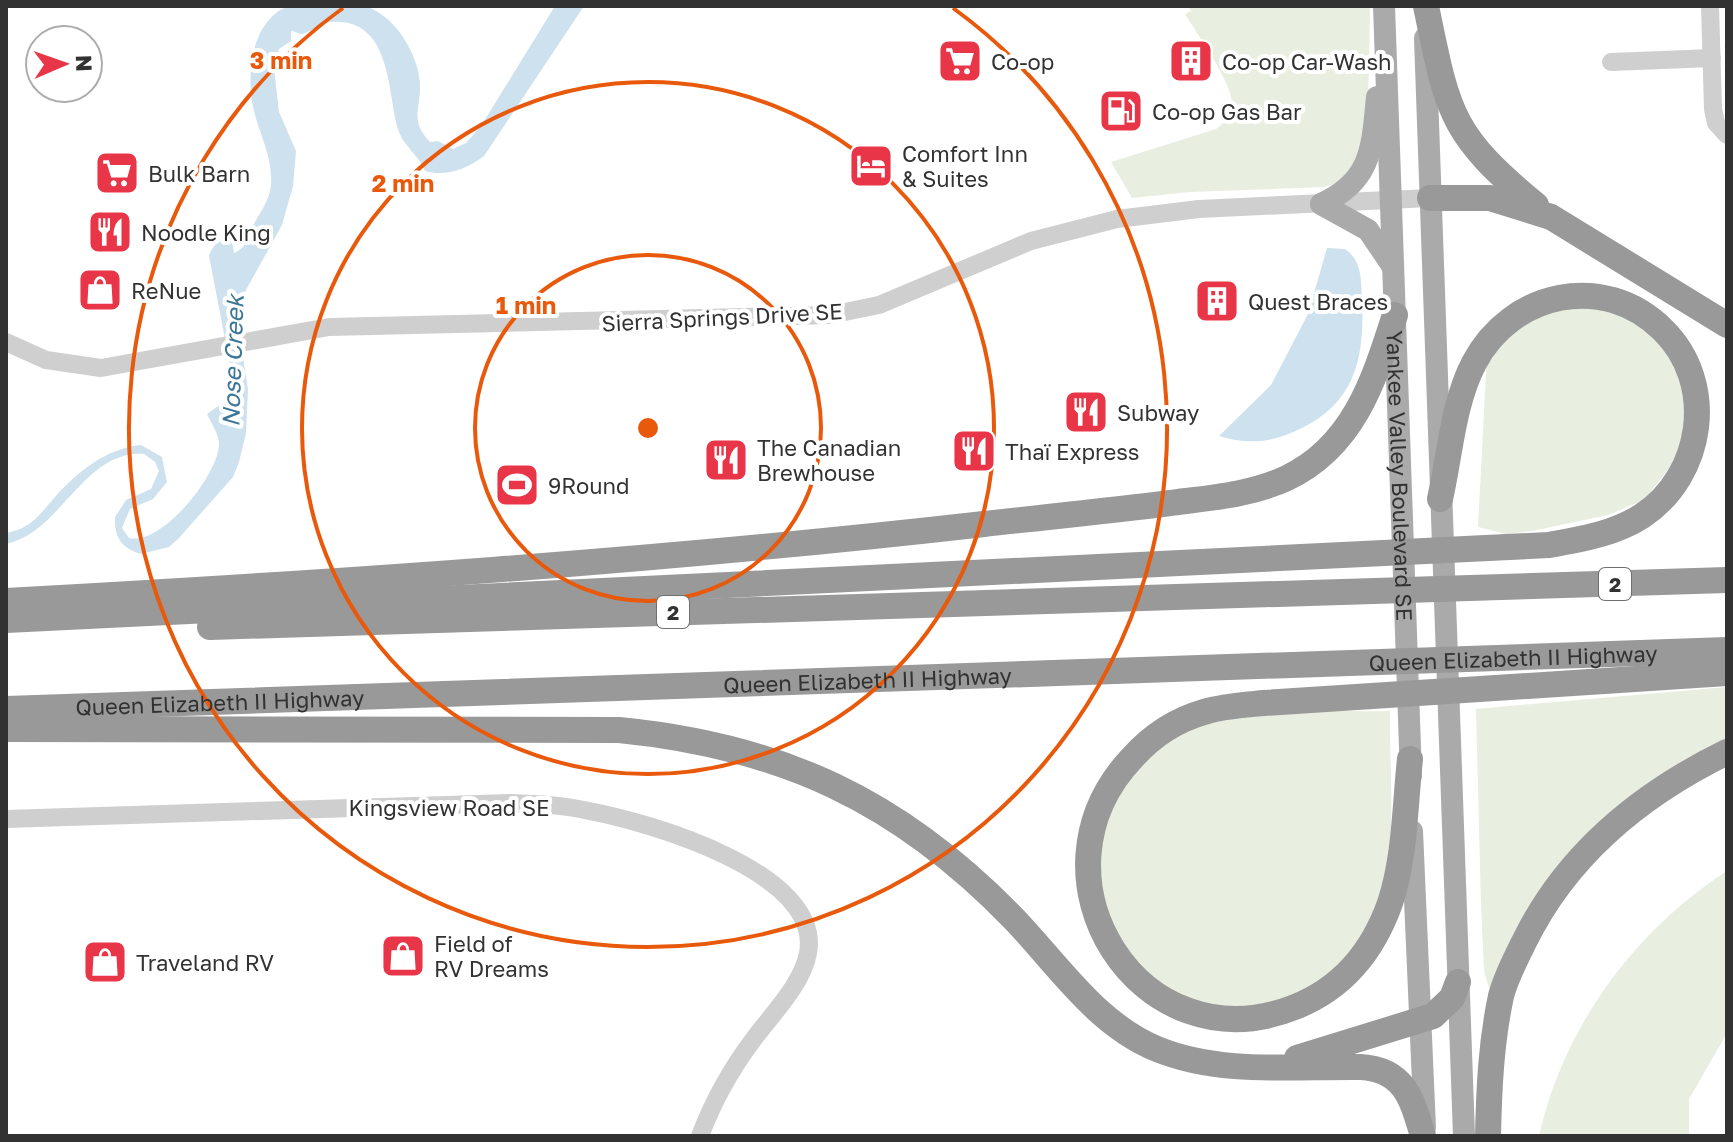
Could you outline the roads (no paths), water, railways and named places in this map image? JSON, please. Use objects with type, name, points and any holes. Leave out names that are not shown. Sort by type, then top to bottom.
[{"type":"highway","points":[[1425,6],[1456,125],[1491,168],[1551,217],[1727,325]]},
{"type":"highway","points":[[1430,198],[1490,198],[1551,217]]},
{"type":"highway","points":[[6,620],[1503,549],[1559,543],[1620,528],[1645,514],[1678,480],[1690,456],[1697,428],[1694,384],[1675,344],[1649,318],[1614,300],[1568,296],[1536,302],[1501,326],[1477,358],[1465,384],[1440,499]]},
{"type":"highway","points":[[6,601],[353,581],[655,557],[1090,512],[1251,490],[1303,469],[1343,433],[1369,391],[1395,315]]},
{"type":"highway","name":"2","points":[[6,633],[1727,580]]},
{"type":"highway","name":"Queen Elizabeth II Highway","points":[[6,709],[1727,650]]},
{"type":"highway","points":[[1410,759],[1390,901],[1371,944],[1348,975],[1312,1001],[1271,1015],[1247,1018],[1202,1015],[1151,992],[1118,958],[1103,935],[1088,889],[1089,838],[1106,793],[1120,770],[1156,736],[1193,716],[1228,706],[1727,673]]},
{"type":"highway","points":[[6,729],[562,728],[669,735],[781,761],[882,810],[941,852],[982,886],[1096,1008],[1135,1037],[1187,1059],[1221,1066],[1372,1068],[1394,1076],[1410,1093],[1424,1136]]},
{"type":"highway","points":[[1488,1136],[1491,1053],[1502,995],[1534,921],[1555,888],[1609,829],[1643,801],[1727,752]]},
{"type":"highway","points":[[1274,1065],[1421,1020],[1444,1009],[1458,982]]},
{"type":"main road","name":"Yankee Valley Boulevard SE","points":[[1384,6],[1424,1136]]},
{"type":"main road","name":"Yankee Valley Boulevard SE","points":[[1425,6],[1464,1136]]},
{"type":"main road","points":[[1321,204],[1348,191],[1366,164],[1385,32]]},
{"type":"main road","points":[[1321,204],[1368,230],[1394,268]]},
{"type":"street","points":[[1710,6],[1716,123],[1727,135]]},
{"type":"street","points":[[1611,62],[1712,58]]},
{"type":"street","name":"Sierra Springs Drive SE","points":[[6,342],[46,360],[101,368],[329,327],[518,326],[830,315],[906,296],[1031,241],[1117,219],[1199,209],[1430,198]]},
{"type":"street","name":"Kingsview Road SE","points":[[6,819],[510,803],[591,811],[667,832],[729,858],[764,877],[799,908],[809,937],[808,952],[786,997],[724,1084],[700,1136]]},
{"type":"water","name":"Nose Creek","points":[[356,4],[387,18],[405,40],[417,65],[420,129],[430,142],[438,141],[453,149],[466,143],[481,126],[555,6],[584,6],[484,156],[464,168],[440,173],[425,171],[400,135],[383,59],[376,43],[365,31],[350,23],[329,22],[304,34],[291,31],[291,41],[279,49],[274,68],[279,112],[296,151],[293,186],[282,225],[246,290],[238,327],[248,389],[246,433],[233,477],[169,547],[141,554],[120,541],[115,517],[126,500],[151,489],[159,471],[155,462],[144,454],[123,456],[88,478],[26,537],[6,544],[6,533],[29,524],[83,470],[116,451],[141,445],[162,457],[167,482],[153,499],[130,509],[122,528],[129,538],[157,531],[172,520],[210,472],[219,444],[207,414],[218,406],[221,410],[226,409],[231,370],[209,256],[215,245],[224,241],[232,241],[234,253],[241,249],[268,197],[270,165],[253,107],[250,79],[254,49],[260,35],[267,22],[289,6]]},
{"type":"water","points":[[1327,248],[1345,249],[1355,259],[1360,271],[1361,343],[1351,380],[1342,396],[1312,422],[1273,439],[1237,440],[1219,436],[1271,385],[1308,314]]},
{"type":"place","name":"Co-op","points":[[960,61]]},
{"type":"place","name":"Co-op Car-Wash","points":[[1191,61]]},
{"type":"place","name":"Co-op Gas Bar","points":[[1121,111]]},
{"type":"place","name":"Comfort Inn & Suites","points":[[871,166]]},
{"type":"place","name":"Bulk Barn","points":[[117,173]]},
{"type":"place","name":"Noodle King","points":[[110,232]]},
{"type":"place","name":"ReNue","points":[[100,290]]},
{"type":"place","name":"Quest Braces","points":[[1217,301]]},
{"type":"place","name":"Subway","points":[[1086,412]]},
{"type":"place","name":"Thaï Express","points":[[974,451]]},
{"type":"place","name":"The Canadian Brewhouse","points":[[726,460]]},
{"type":"place","name":"9Round","points":[[517,485]]},
{"type":"place","name":"Field of RV Dreams","points":[[403,956]]},
{"type":"place","name":"Traveland RV","points":[[105,962]]}]
